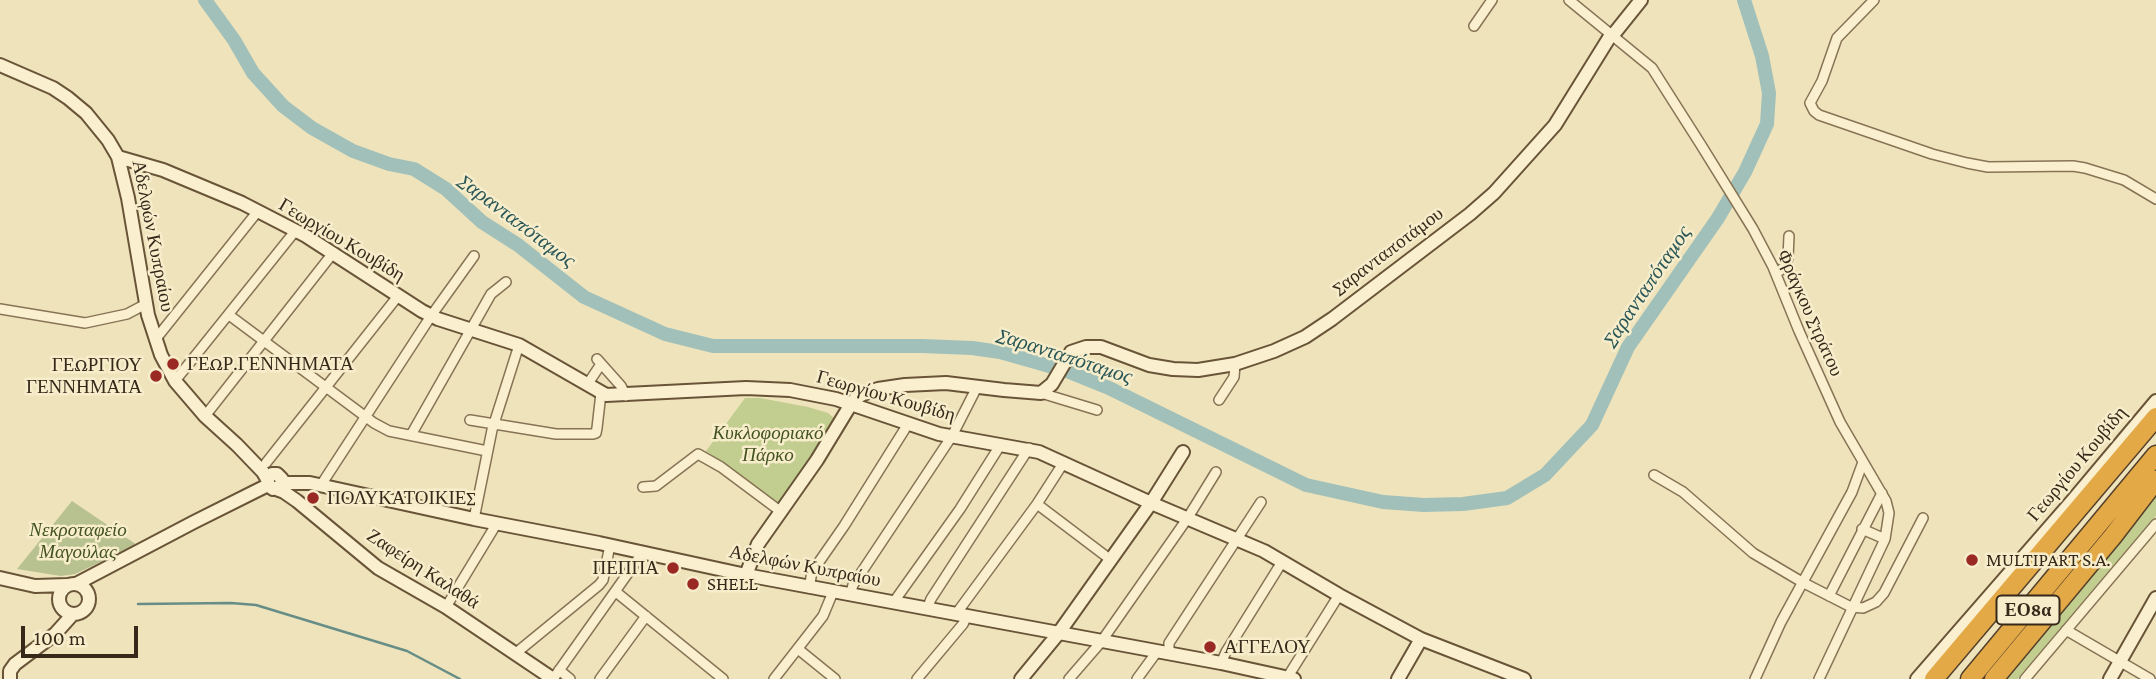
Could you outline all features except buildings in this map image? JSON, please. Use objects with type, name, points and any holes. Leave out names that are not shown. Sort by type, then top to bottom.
[{"type":"highway","points":[[1934,679],[2156,417]]},
{"type":"highway","name":"ΕΟ8α","points":[[1948,679],[2156,434]]},
{"type":"highway","name":"ΕΟ8α","points":[[1970,679],[2156,455]]},
{"type":"highway","points":[[1994,679],[2156,480]]},
{"type":"street","points":[[1474,26],[1492,0]]},
{"type":"street","name":"Φράγκου Στράτου","points":[[1569,0],[1651,68],[1718,173],[1776,274],[1840,422],[1882,493],[1889,513],[1885,539],[1819,679]]},
{"type":"street","name":"Σαρανταποτάμου","points":[[1041,393],[1048,389],[1070,352],[1086,346],[1096,346],[1138,362],[1173,369],[1198,370],[1234,365],[1305,337],[1485,202],[1555,125],[1609,38],[1641,0]]},
{"type":"street","points":[[1874,0],[1837,38],[1822,81],[1810,103],[1819,115],[1933,154],[1988,167],[2085,168],[2124,180],[2156,199]]},
{"type":"street","name":"Αδελφών Κυπραίου","points":[[0,65],[53,88],[98,126],[118,157],[128,198],[146,304],[155,340],[165,363],[175,381],[205,416],[275,481],[316,484],[809,588],[1221,663],[1267,676],[1290,678]]},
{"type":"street","name":"Γεωργίου Κουβίδη","points":[[118,157],[163,170],[258,211],[296,230],[431,316],[519,345],[606,396],[694,391],[790,390],[836,398],[908,424],[952,436],[1028,448],[1264,551],[1421,639],[1524,679]]},
{"type":"street","points":[[155,340],[258,211]]},
{"type":"street","points":[[175,381],[296,230]]},
{"type":"street","points":[[1776,274],[1785,266],[1788,258],[1789,236]]},
{"type":"street","points":[[205,416],[333,253]]},
{"type":"street","points":[[298,501],[316,484],[365,417],[474,256]]},
{"type":"street","points":[[411,435],[491,294],[506,282]]},
{"type":"street","points":[[265,463],[398,296]]},
{"type":"street","points":[[0,309],[85,323],[127,314],[146,304]]},
{"type":"street","points":[[229,315],[365,417],[389,431],[487,451]]},
{"type":"street","points":[[474,519],[494,423],[519,345]]},
{"type":"street","points":[[587,385],[599,362],[621,386],[626,396]]},
{"type":"street","points":[[1219,400],[1234,377],[1234,365]]},
{"type":"street","points":[[746,575],[758,544],[817,460],[851,404],[856,398],[870,391],[905,385],[946,383],[1041,393],[1097,410]]},
{"type":"street","points":[[850,595],[853,585],[952,436],[977,387]]},
{"type":"street","points":[[470,420],[556,434],[593,434],[597,428],[601,393]]},
{"type":"street","name":"Γεωργίου Κουβίδη","points":[[1917,679],[2156,401]]},
{"type":"street","points":[[809,588],[812,572],[908,424]]},
{"type":"street","points":[[893,603],[960,509],[1001,443]]},
{"type":"street","name":"Αδελφών Κυπραίου","points":[[237,445],[265,463],[275,481]]},
{"type":"street","points":[[927,609],[1028,448]]},
{"type":"street","points":[[1021,679],[1058,634],[1151,503],[1183,452]]},
{"type":"street","points":[[643,487],[656,486],[698,454],[721,467],[780,511]]},
{"type":"street","points":[[917,679],[956,633],[962,615],[1064,462]]},
{"type":"street","points":[[1755,679],[1781,622],[1852,492],[1863,462]]},
{"type":"street","points":[[1069,679],[1101,642],[1187,519],[1216,472]]},
{"type":"street","points":[[1654,475],[1683,492],[1753,553],[1851,607],[1863,608],[1876,602],[1884,593],[1923,518]]},
{"type":"street","points":[[41,644],[59,614],[62,590],[275,481]]},
{"type":"street","name":"Ζαφείρη Καλαθά","points":[[275,481],[378,568],[446,607],[555,676]]},
{"type":"street","points":[[1829,596],[1882,493]]},
{"type":"street","points":[[1137,679],[1163,654],[1261,502]]},
{"type":"street","points":[[1037,504],[1111,559]]},
{"type":"street","points":[[446,607],[497,523]]},
{"type":"street","points":[[2025,679],[2156,524]]},
{"type":"street","points":[[1862,529],[1885,539]]},
{"type":"street","points":[[516,653],[599,585],[603,580],[610,545]]},
{"type":"street","points":[[570,679],[555,676],[643,552]]},
{"type":"street","points":[[1221,663],[1282,562]]},
{"type":"street","points":[[35,586],[60,603],[68,612],[79,613],[89,602],[88,593],[95,576],[111,565]]},
{"type":"street","points":[[0,578],[35,586],[72,584],[83,587],[88,593]]},
{"type":"street","points":[[616,592],[723,679]]},
{"type":"street","points":[[774,679],[823,616],[833,592]]},
{"type":"street","points":[[1290,678],[1339,595]]},
{"type":"street","points":[[2110,679],[2156,598]]},
{"type":"street","points":[[10,679],[12,668],[55,634],[73,614]]},
{"type":"street","points":[[600,679],[646,616]]},
{"type":"street","points":[[2066,630],[2150,679]]},
{"type":"street","points":[[1398,679],[1421,639]]},
{"type":"street","points":[[798,649],[835,679]]},
{"type":"green space","name":"Κυκλοφοριακό Πάρκο","points":[[745,398],[760,398],[808,407],[828,413],[834,418],[834,428],[784,501],[774,502],[706,451]]},
{"type":"green space","points":[[2156,491],[2156,516],[2018,679],[1998,679]]},
{"type":"green space","name":"Νεκροταφείο Μαγούλας","points":[[72,501],[137,545],[75,574],[61,576],[17,569]]},
{"type":"waterway","name":"Σαρανταπόταμος","points":[[205,0],[234,40],[253,73],[283,106],[312,128],[353,151],[389,164],[414,169],[446,189],[482,222],[518,245],[584,297],[665,334],[713,346],[922,346],[1000,352],[1067,371],[1109,388],[1306,485],[1383,502],[1424,505],[1463,504],[1507,498],[1545,475],[1592,425],[1628,347],[1718,218],[1745,172],[1767,124],[1769,93],[1762,56],[1744,0]]},
{"type":"waterway","points":[[138,604],[256,605],[407,651],[460,679]]},
{"type":"place","name":"ΓΕΩΡ.ΓΕΝΝΗΜΑΤΑ","points":[[173,364]]},
{"type":"place","name":"ΓΕΩΡΓΙΟΥ ΓΕΝΝΗΜΑΤΑ","points":[[156,376]]},
{"type":"place","name":"ΠΟΛΥΚΑΤΟΙΚΙΕΣ","points":[[313,498]]},
{"type":"place","name":"MULTIPART S.A.","points":[[1972,560]]},
{"type":"place","name":"ΠΕΠΠΑ","points":[[673,568]]},
{"type":"place","name":"SHELL","points":[[693,584]]},
{"type":"place","name":"ΑΓΓΕΛΟΥ","points":[[1210,647]]}]
